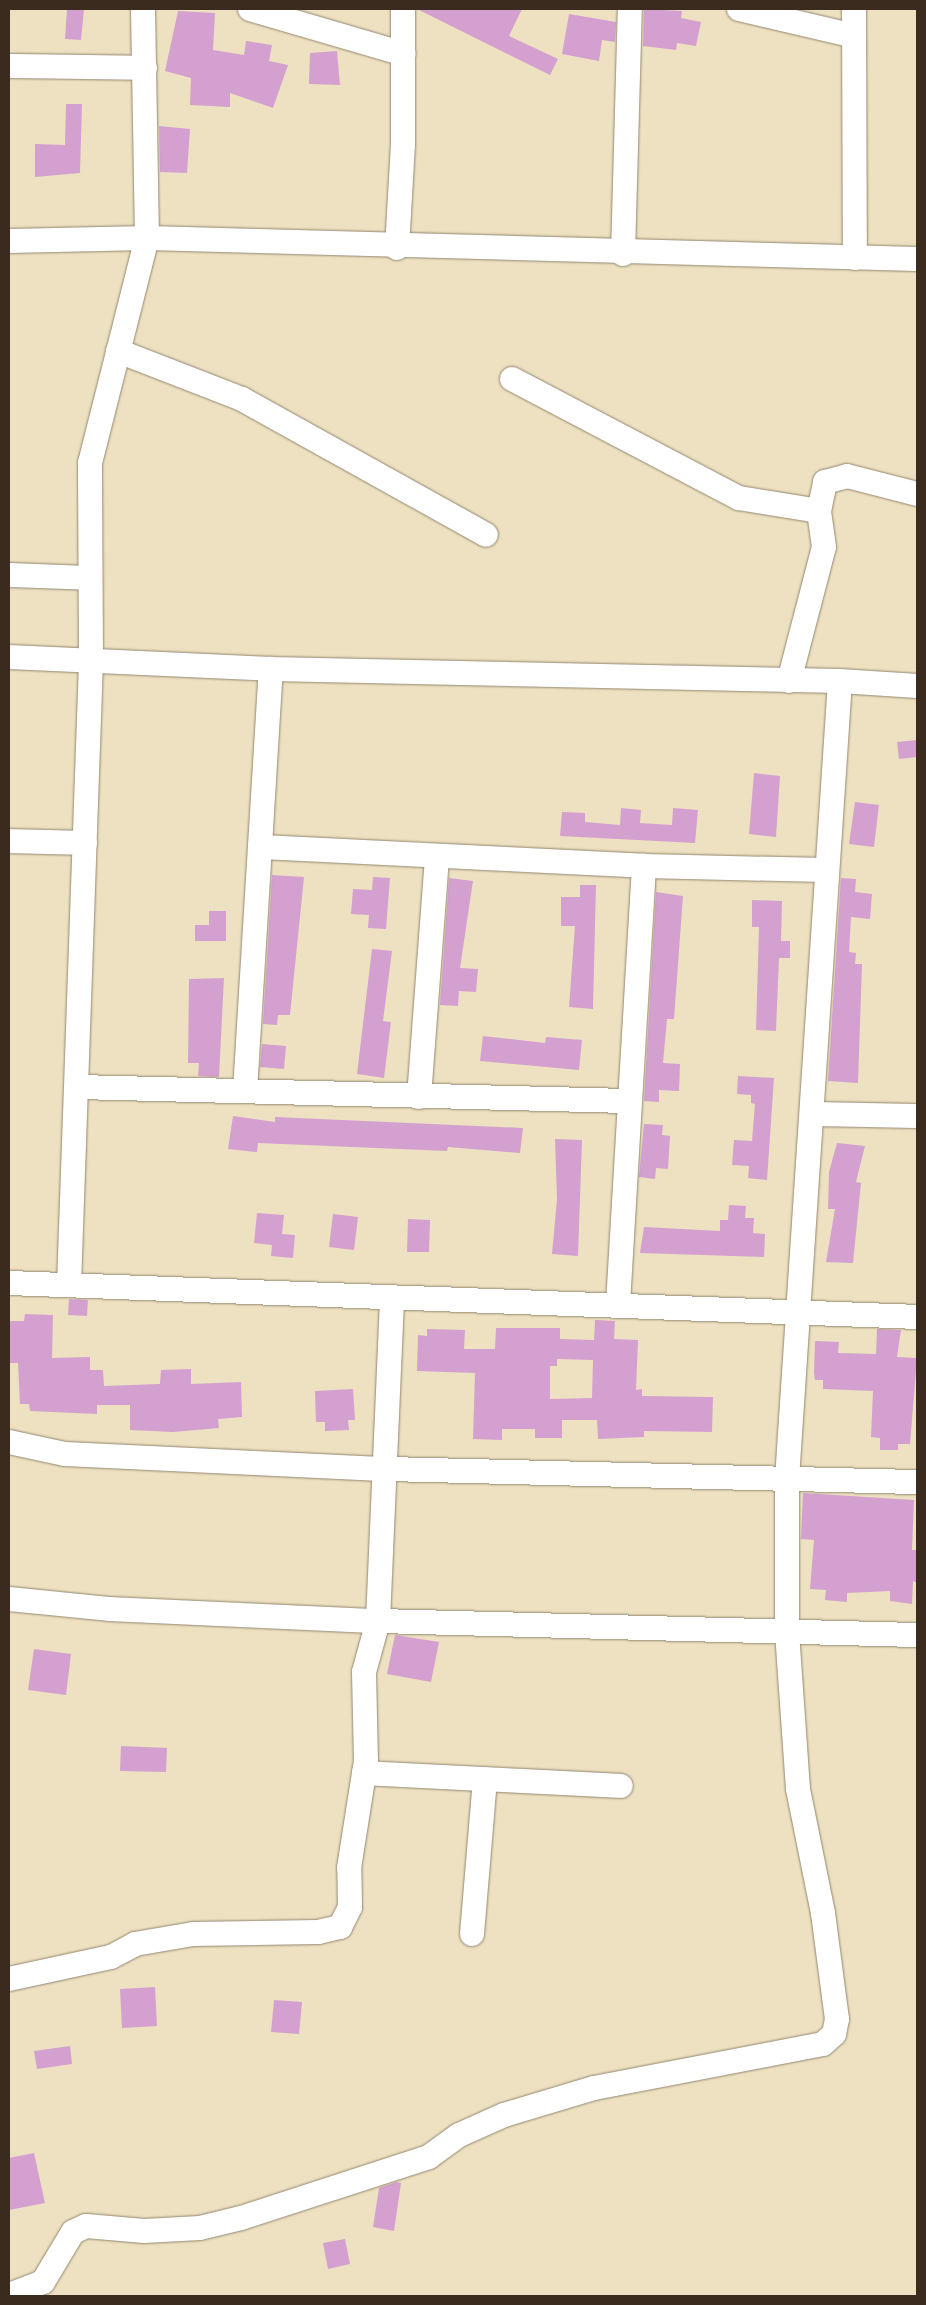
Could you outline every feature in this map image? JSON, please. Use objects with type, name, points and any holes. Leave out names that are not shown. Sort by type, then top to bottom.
[{"type":"street","points":[[69,1285],[78,1087],[91,660],[89,578],[90,463],[147,238],[143,9]]},
{"type":"street","points":[[250,9],[404,54]]},
{"type":"street","points":[[397,248],[404,54],[403,9]]},
{"type":"street","points":[[623,254],[630,9]]},
{"type":"street","points":[[739,9],[854,36]]},
{"type":"street","points":[[854,9],[855,258]]},
{"type":"street","points":[[9,66],[145,68]]},
{"type":"street","points":[[9,242],[147,238],[397,248],[917,259]]},
{"type":"street","points":[[118,351],[242,399],[486,535]]},
{"type":"street","points":[[512,379],[739,498],[819,512]]},
{"type":"street","points":[[789,681],[824,547],[819,512],[825,482],[837,476],[917,494]]},
{"type":"street","points":[[9,575],[89,578]]},
{"type":"street","points":[[9,657],[271,669],[840,681],[917,686]]},
{"type":"street","points":[[245,1091],[262,847],[271,669]]},
{"type":"street","points":[[9,2295],[43,2282],[74,2232],[86,2226],[144,2231],[200,2228],[233,2220],[429,2157],[459,2135],[504,2115],[594,2088],[823,2044],[834,2034],[837,2019],[823,1913],[798,1788],[787,1632],[787,1478],[795,1311],[813,1114],[825,870],[840,681]]},
{"type":"street","points":[[9,841],[85,843]]},
{"type":"street","points":[[262,847],[438,858],[644,866],[825,870]]},
{"type":"street","points":[[419,1097],[438,858]]},
{"type":"street","points":[[618,1304],[644,866]]},
{"type":"street","points":[[78,1087],[629,1101]]},
{"type":"street","points":[[813,1114],[917,1116]]},
{"type":"street","points":[[9,1283],[618,1304],[917,1317]]},
{"type":"street","points":[[9,1979],[110,1957],[135,1944],[193,1934],[318,1932],[340,1927],[350,1907],[349,1868],[364,1773],[364,1672],[378,1620],[387,1469],[392,1296]]},
{"type":"street","points":[[9,1442],[65,1454],[387,1469],[917,1482]]},
{"type":"street","points":[[9,1599],[109,1609],[378,1620],[917,1635]]},
{"type":"street","points":[[364,1773],[621,1786]]},
{"type":"street","points":[[472,1934],[485,1780]]},
{"type":"building","points":[[67,9],[84,9],[81,40],[65,39]]},
{"type":"building","points":[[417,9],[522,9],[509,36],[558,59],[550,75]]},
{"type":"building","points":[[644,9],[682,11],[681,18],[701,22],[696,46],[677,43],[676,50],[643,46]]},
{"type":"building","points":[[178,11],[215,13],[213,50],[244,55],[246,41],[272,45],[269,61],[288,65],[273,108],[230,93],[230,107],[190,105],[191,78],[165,71]]},
{"type":"building","points":[[569,14],[616,22],[615,42],[602,40],[599,61],[562,54]]},
{"type":"building","points":[[337,51],[340,85],[309,84],[310,53]]},
{"type":"building","points":[[66,104],[82,104],[80,173],[35,177],[35,144],[65,145]]},
{"type":"building","points":[[159,126],[190,129],[187,173],[160,172]]},
{"type":"building","points":[[917,740],[917,757],[899,759],[897,742]]},
{"type":"building","points":[[754,773],[780,776],[776,837],[749,834]]},
{"type":"building","points":[[855,802],[879,805],[874,847],[849,844]]},
{"type":"building","points":[[621,808],[641,810],[640,823],[672,825],[673,808],[698,810],[695,843],[560,836],[562,812],[585,813],[585,822],[620,825]]},
{"type":"building","points":[[272,875],[304,877],[290,1015],[278,1015],[277,1025],[263,1024]]},
{"type":"building","points":[[373,877],[390,878],[386,929],[368,928],[369,915],[351,914],[353,889],[372,890]]},
{"type":"building","points":[[449,878],[473,881],[460,968],[478,969],[476,992],[459,991],[458,1006],[440,1005]]},
{"type":"building","points":[[841,878],[856,879],[855,892],[872,894],[870,919],[851,917],[849,952],[856,953],[855,964],[862,964],[858,1083],[828,1081]]},
{"type":"building","points":[[580,885],[596,885],[593,1009],[569,1007],[575,926],[561,926],[561,897],[580,897]]},
{"type":"building","points":[[656,892],[683,896],[674,1019],[667,1019],[663,1063],[680,1064],[679,1091],[659,1090],[659,1102],[644,1101]]},
{"type":"building","points":[[752,900],[782,901],[781,941],[790,941],[790,958],[779,958],[776,1031],[756,1030],[759,927],[752,927]]},
{"type":"building","points":[[209,911],[226,911],[226,941],[195,941],[195,925],[209,925]]},
{"type":"building","points":[[372,949],[392,951],[383,1021],[391,1022],[384,1078],[357,1074]]},
{"type":"building","points":[[224,978],[219,1077],[198,1076],[199,1063],[188,1063],[189,979]]},
{"type":"building","points":[[483,1036],[545,1043],[546,1037],[582,1040],[579,1070],[480,1061]]},
{"type":"building","points":[[262,1044],[286,1046],[284,1069],[260,1067]]},
{"type":"building","points":[[738,1076],[774,1078],[767,1180],[748,1178],[749,1166],[732,1165],[734,1140],[752,1141],[755,1104],[751,1103],[751,1095],[737,1094]]},
{"type":"building","points":[[233,1116],[275,1122],[275,1117],[523,1128],[520,1153],[448,1147],[447,1151],[258,1143],[257,1152],[228,1149]]},
{"type":"building","points":[[644,1124],[663,1125],[662,1135],[670,1136],[668,1169],[656,1168],[655,1179],[639,1177]]},
{"type":"building","points":[[555,1139],[582,1140],[578,1256],[552,1254],[557,1199]]},
{"type":"building","points":[[837,1143],[865,1146],[856,1182],[861,1183],[853,1263],[826,1262],[835,1209],[828,1209],[829,1172]]},
{"type":"building","points":[[729,1205],[746,1206],[745,1218],[754,1218],[753,1233],[765,1234],[764,1257],[640,1253],[644,1227],[720,1231],[720,1220],[728,1220]]},
{"type":"building","points":[[257,1213],[284,1215],[282,1234],[295,1235],[293,1258],[271,1256],[272,1245],[254,1243]]},
{"type":"building","points":[[333,1214],[358,1217],[354,1250],[329,1247]]},
{"type":"building","points":[[408,1219],[430,1220],[429,1252],[407,1252]]},
{"type":"building","points":[[69,1299],[88,1300],[87,1316],[68,1315]]},
{"type":"building","points":[[25,1314],[53,1315],[52,1358],[90,1357],[90,1370],[103,1370],[104,1386],[160,1384],[161,1370],[191,1369],[191,1384],[241,1382],[242,1417],[218,1419],[219,1428],[173,1432],[130,1430],[130,1405],[97,1405],[97,1414],[30,1411],[29,1404],[20,1404],[18,1363],[9,1363],[9,1321],[24,1321]]},
{"type":"building","points":[[595,1320],[615,1321],[614,1339],[638,1340],[636,1390],[642,1389],[642,1396],[713,1397],[712,1432],[644,1431],[644,1437],[598,1439],[597,1420],[562,1420],[562,1438],[535,1438],[535,1429],[502,1429],[502,1440],[473,1439],[475,1373],[417,1371],[418,1335],[427,1336],[427,1329],[465,1330],[464,1349],[495,1349],[496,1328],[560,1328],[560,1339],[594,1340]],"holes":[[[557,1359],[593,1360],[592,1398],[550,1399],[550,1366],[557,1366]]]},
{"type":"building","points":[[877,1329],[901,1330],[897,1357],[917,1358],[910,1444],[898,1444],[898,1450],[880,1450],[880,1438],[871,1437],[873,1391],[823,1389],[823,1380],[815,1380],[815,1341],[839,1342],[838,1353],[876,1354]]},
{"type":"building","points":[[353,1389],[355,1420],[348,1420],[349,1430],[325,1431],[325,1422],[316,1422],[315,1391]]},
{"type":"building","points":[[803,1493],[914,1500],[912,1550],[917,1550],[917,1583],[913,1581],[912,1604],[890,1601],[890,1591],[847,1593],[847,1602],[825,1600],[826,1590],[810,1589],[814,1540],[801,1539]]},
{"type":"building","points":[[395,1635],[439,1642],[431,1682],[387,1674]]},
{"type":"building","points":[[34,1649],[71,1654],[66,1695],[28,1690]]},
{"type":"building","points":[[121,1746],[167,1748],[166,1772],[120,1771]]},
{"type":"building","points":[[155,1987],[157,2026],[122,2028],[120,1989]]},
{"type":"building","points":[[274,2000],[302,2002],[299,2034],[271,2032]]},
{"type":"building","points":[[70,2046],[72,2064],[37,2069],[34,2051]]},
{"type":"building","points":[[34,2153],[45,2203],[9,2210],[9,2158]]},
{"type":"building","points":[[396,2182],[401,2183],[394,2231],[373,2227],[379,2188]]},
{"type":"building","points":[[345,2239],[350,2264],[328,2269],[323,2243]]}]
